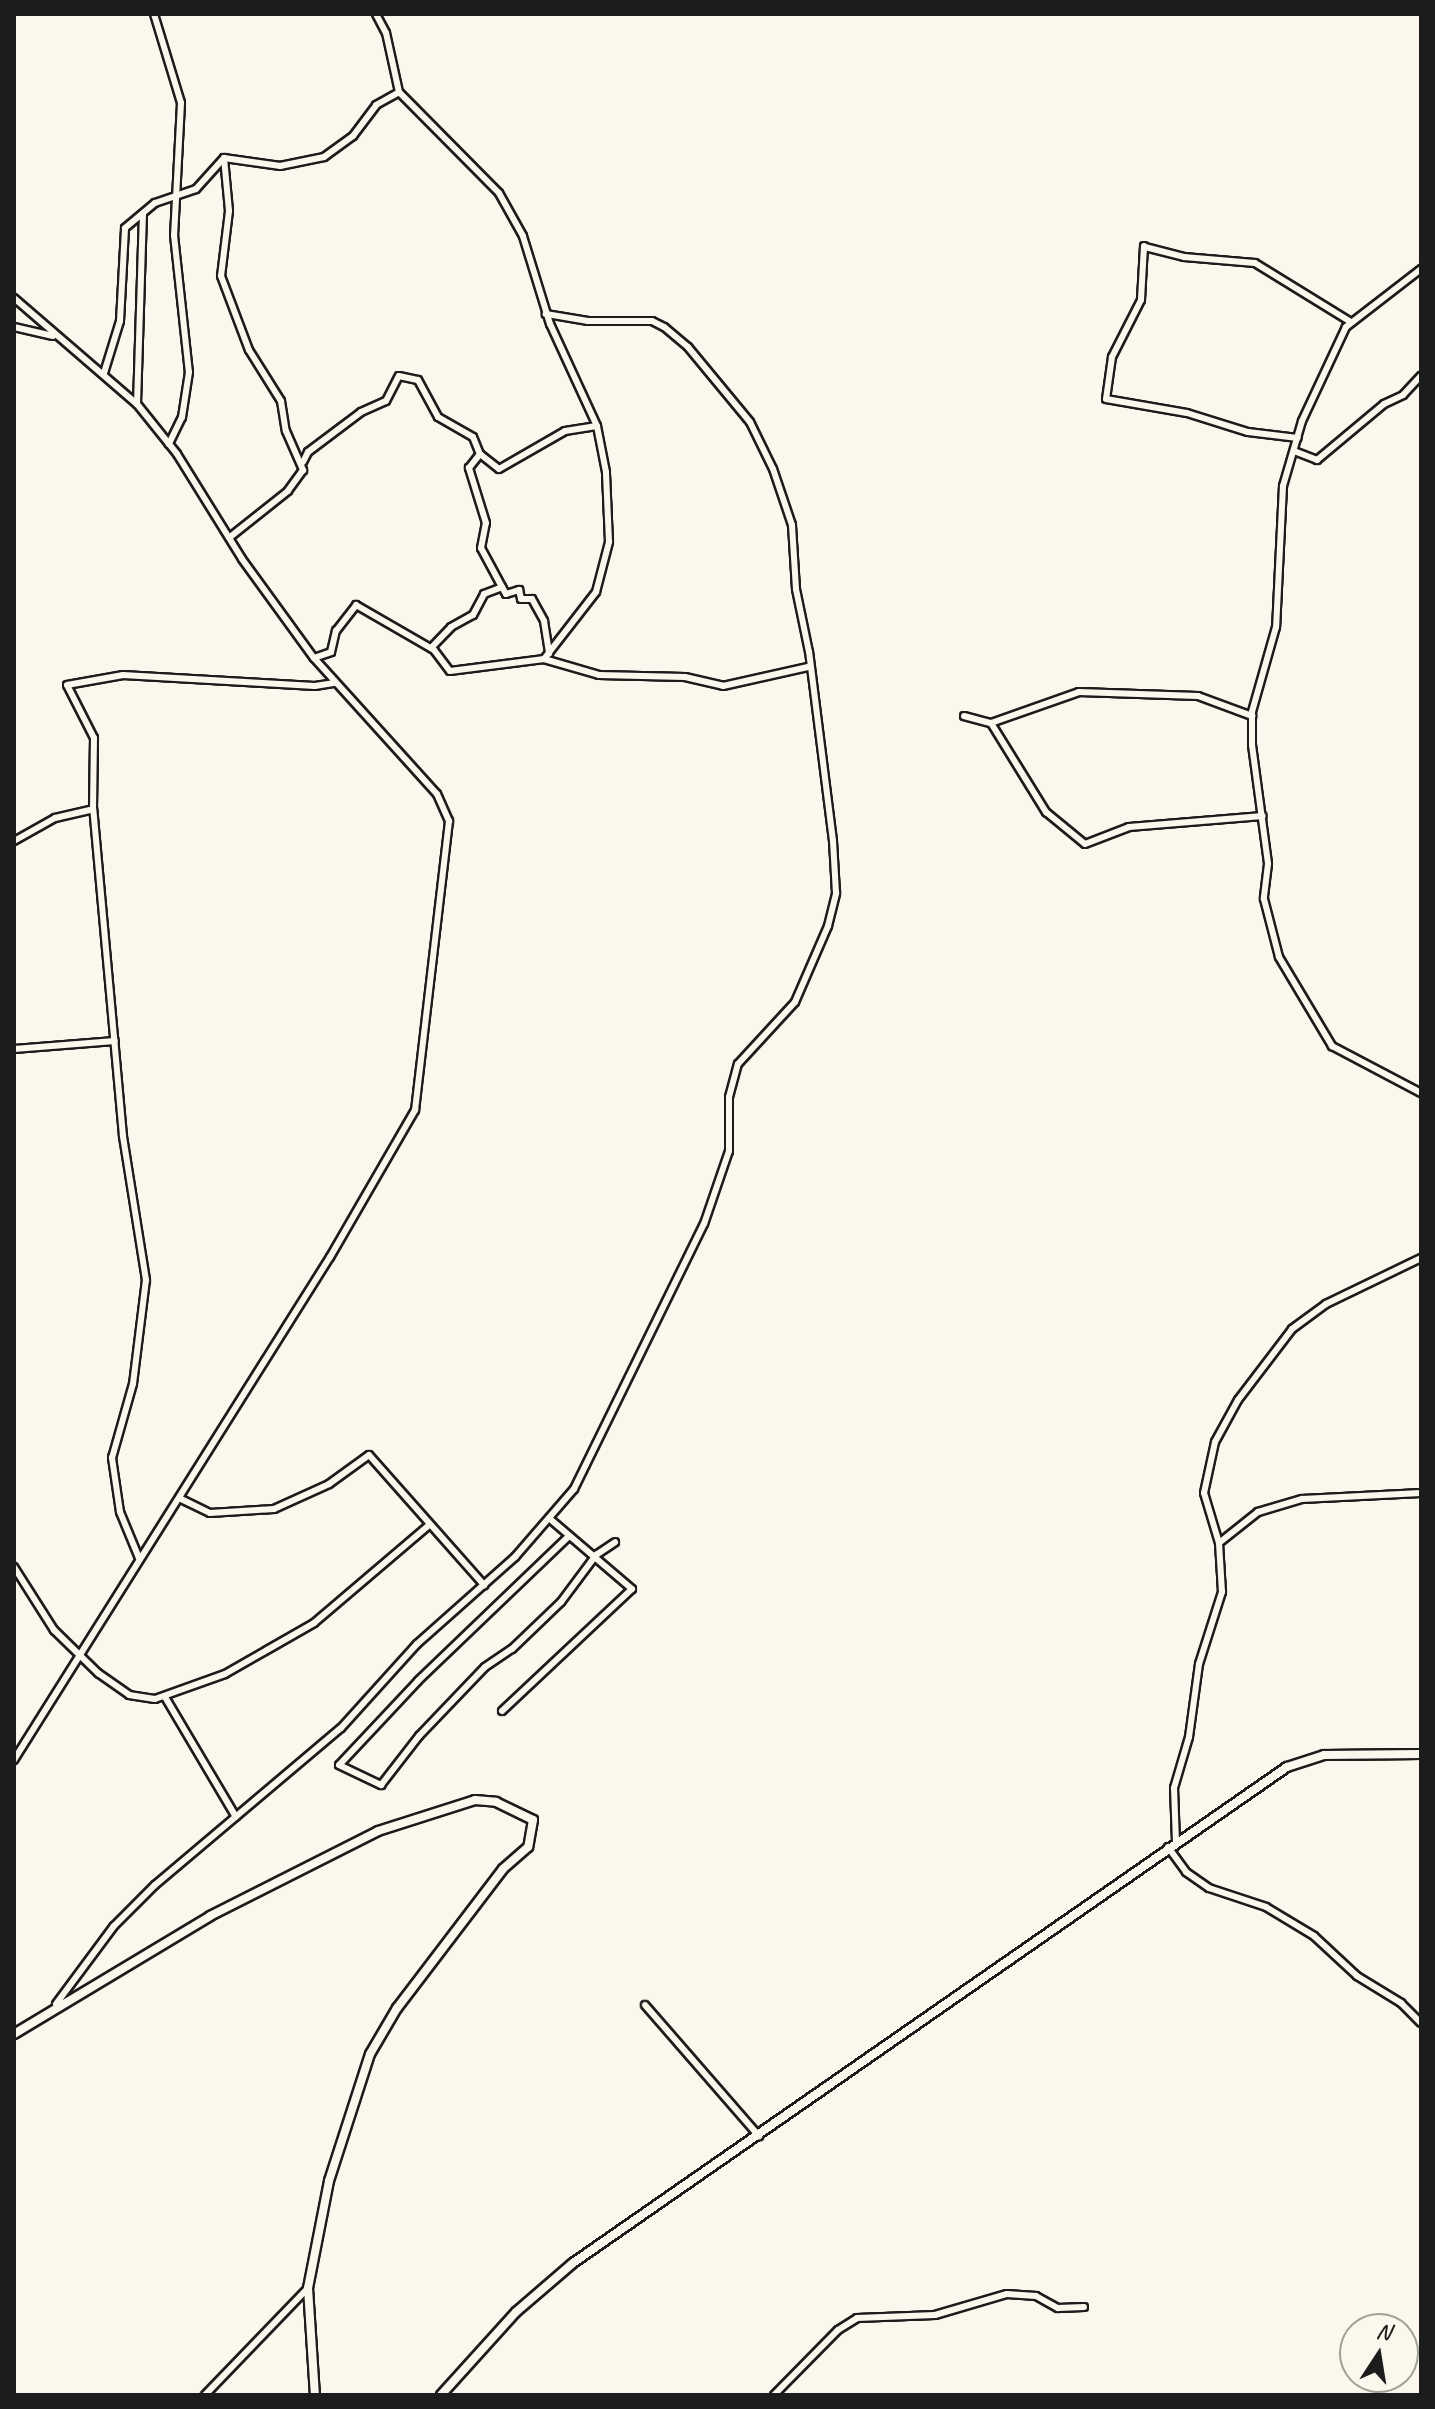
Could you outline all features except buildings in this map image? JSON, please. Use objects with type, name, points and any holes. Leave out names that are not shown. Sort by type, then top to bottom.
[{"type":"main road","points":[[441,2395],[556,2277],[1172,1845],[1303,1760],[1324,1755],[1421,1754]]},
{"type":"main road","points":[[14,2034],[56,2004],[210,1916],[378,1831],[475,1800],[496,1802],[533,1820],[528,1847],[503,1869],[381,2032],[336,2157],[308,2288],[315,2395]]},
{"type":"street","points":[[154,14],[181,103],[176,282],[189,372],[182,417],[169,444]]},
{"type":"street","points":[[376,14],[386,33],[399,92],[508,205],[546,314],[597,426],[606,472],[609,542],[596,592],[546,657]]},
{"type":"street","points":[[224,158],[280,166],[313,161],[346,142],[376,105],[399,92]]},
{"type":"street","points":[[104,373],[120,321],[124,234],[143,214],[177,195],[196,189],[224,158]]},
{"type":"street","points":[[224,158],[229,211],[223,285],[249,350],[281,401],[286,431],[303,462]]},
{"type":"street","points":[[137,404],[143,214]]},
{"type":"street","points":[[1298,438],[1248,432],[1187,413],[1106,399],[1112,357],[1141,300],[1144,247],[1184,257],[1255,263],[1351,322]]},
{"type":"street","points":[[1421,269],[1351,322],[1326,362],[1298,438],[1280,507],[1276,627],[1252,716],[1253,761],[1263,816],[1266,913],[1279,957],[1312,1020],[1332,1046],[1421,1093]]},
{"type":"street","points":[[14,298],[53,336],[104,373],[137,404],[169,444],[229,538],[314,658],[447,810],[421,1087],[385,1165],[14,1760]]},
{"type":"street","points":[[56,2004],[114,1926],[341,1728],[417,1644],[484,1585],[549,1518],[587,1469],[635,1360],[693,1250],[729,1151],[729,1097],[738,1064],[795,1002],[828,926],[836,893],[833,841],[788,506],[750,422],[688,347],[664,327],[652,321],[588,321],[546,314]]},
{"type":"street","points":[[14,327],[53,336]]},
{"type":"street","points":[[229,538],[288,491],[301,476],[308,452],[361,412],[386,401],[399,376],[422,383],[438,417],[473,437],[480,454],[499,469],[565,431],[597,426]]},
{"type":"street","points":[[1294,451],[1317,460],[1384,404],[1403,395],[1421,376]]},
{"type":"street","points":[[480,454],[469,468],[486,523],[481,548],[506,594],[519,590],[521,599],[532,599],[544,621],[546,657]]},
{"type":"street","points":[[431,648],[451,627],[473,615],[484,594],[502,587]]},
{"type":"street","points":[[314,658],[331,652],[336,631],[356,605],[431,648],[457,672],[546,657],[599,675],[667,675],[723,686],[808,667]]},
{"type":"street","points":[[139,1558],[113,1477],[116,1438],[133,1384],[146,1280],[130,1197],[115,1041],[93,809],[94,738],[67,685],[123,675],[315,686],[335,683]]},
{"type":"street","points":[[964,716],[991,723],[1083,691],[1198,696],[1252,716]]},
{"type":"street","points":[[991,723],[1046,812],[1085,844],[1144,824],[1263,816]]},
{"type":"street","points":[[14,841],[55,818],[93,809]]},
{"type":"street","points":[[14,1049],[115,1041]]},
{"type":"street","points":[[1421,1258],[1313,1312],[1292,1329],[1246,1388],[1215,1442],[1205,1483],[1206,1509],[1219,1543],[1221,1601],[1199,1664],[1189,1737],[1174,1788],[1172,1845],[1186,1872],[1209,1888],[1266,1907],[1314,1936],[1357,1976],[1401,2003],[1421,2023]]},
{"type":"street","points":[[179,1498],[210,1513],[270,1510],[329,1484],[369,1455],[428,1526],[460,1553],[484,1585]]},
{"type":"street","points":[[1219,1543],[1258,1512],[1302,1499],[1421,1493]]},
{"type":"street","points":[[502,1711],[632,1589],[596,1555],[549,1518]]},
{"type":"street","points":[[14,1567],[54,1630],[79,1655],[129,1695],[165,1697],[225,1674],[314,1623],[428,1526]]},
{"type":"street","points":[[569,1536],[418,1681],[339,1765],[381,1785],[419,1736],[485,1667],[512,1649],[561,1602],[596,1555],[615,1542]]},
{"type":"street","points":[[165,1697],[236,1817]]},
{"type":"street","points":[[645,2005],[759,2136]]},
{"type":"street","points":[[205,2395],[308,2288]]},
{"type":"street","points":[[774,2395],[838,2330],[857,2318],[935,2315],[1007,2294],[1036,2296],[1058,2308],[1084,2307]]}]
